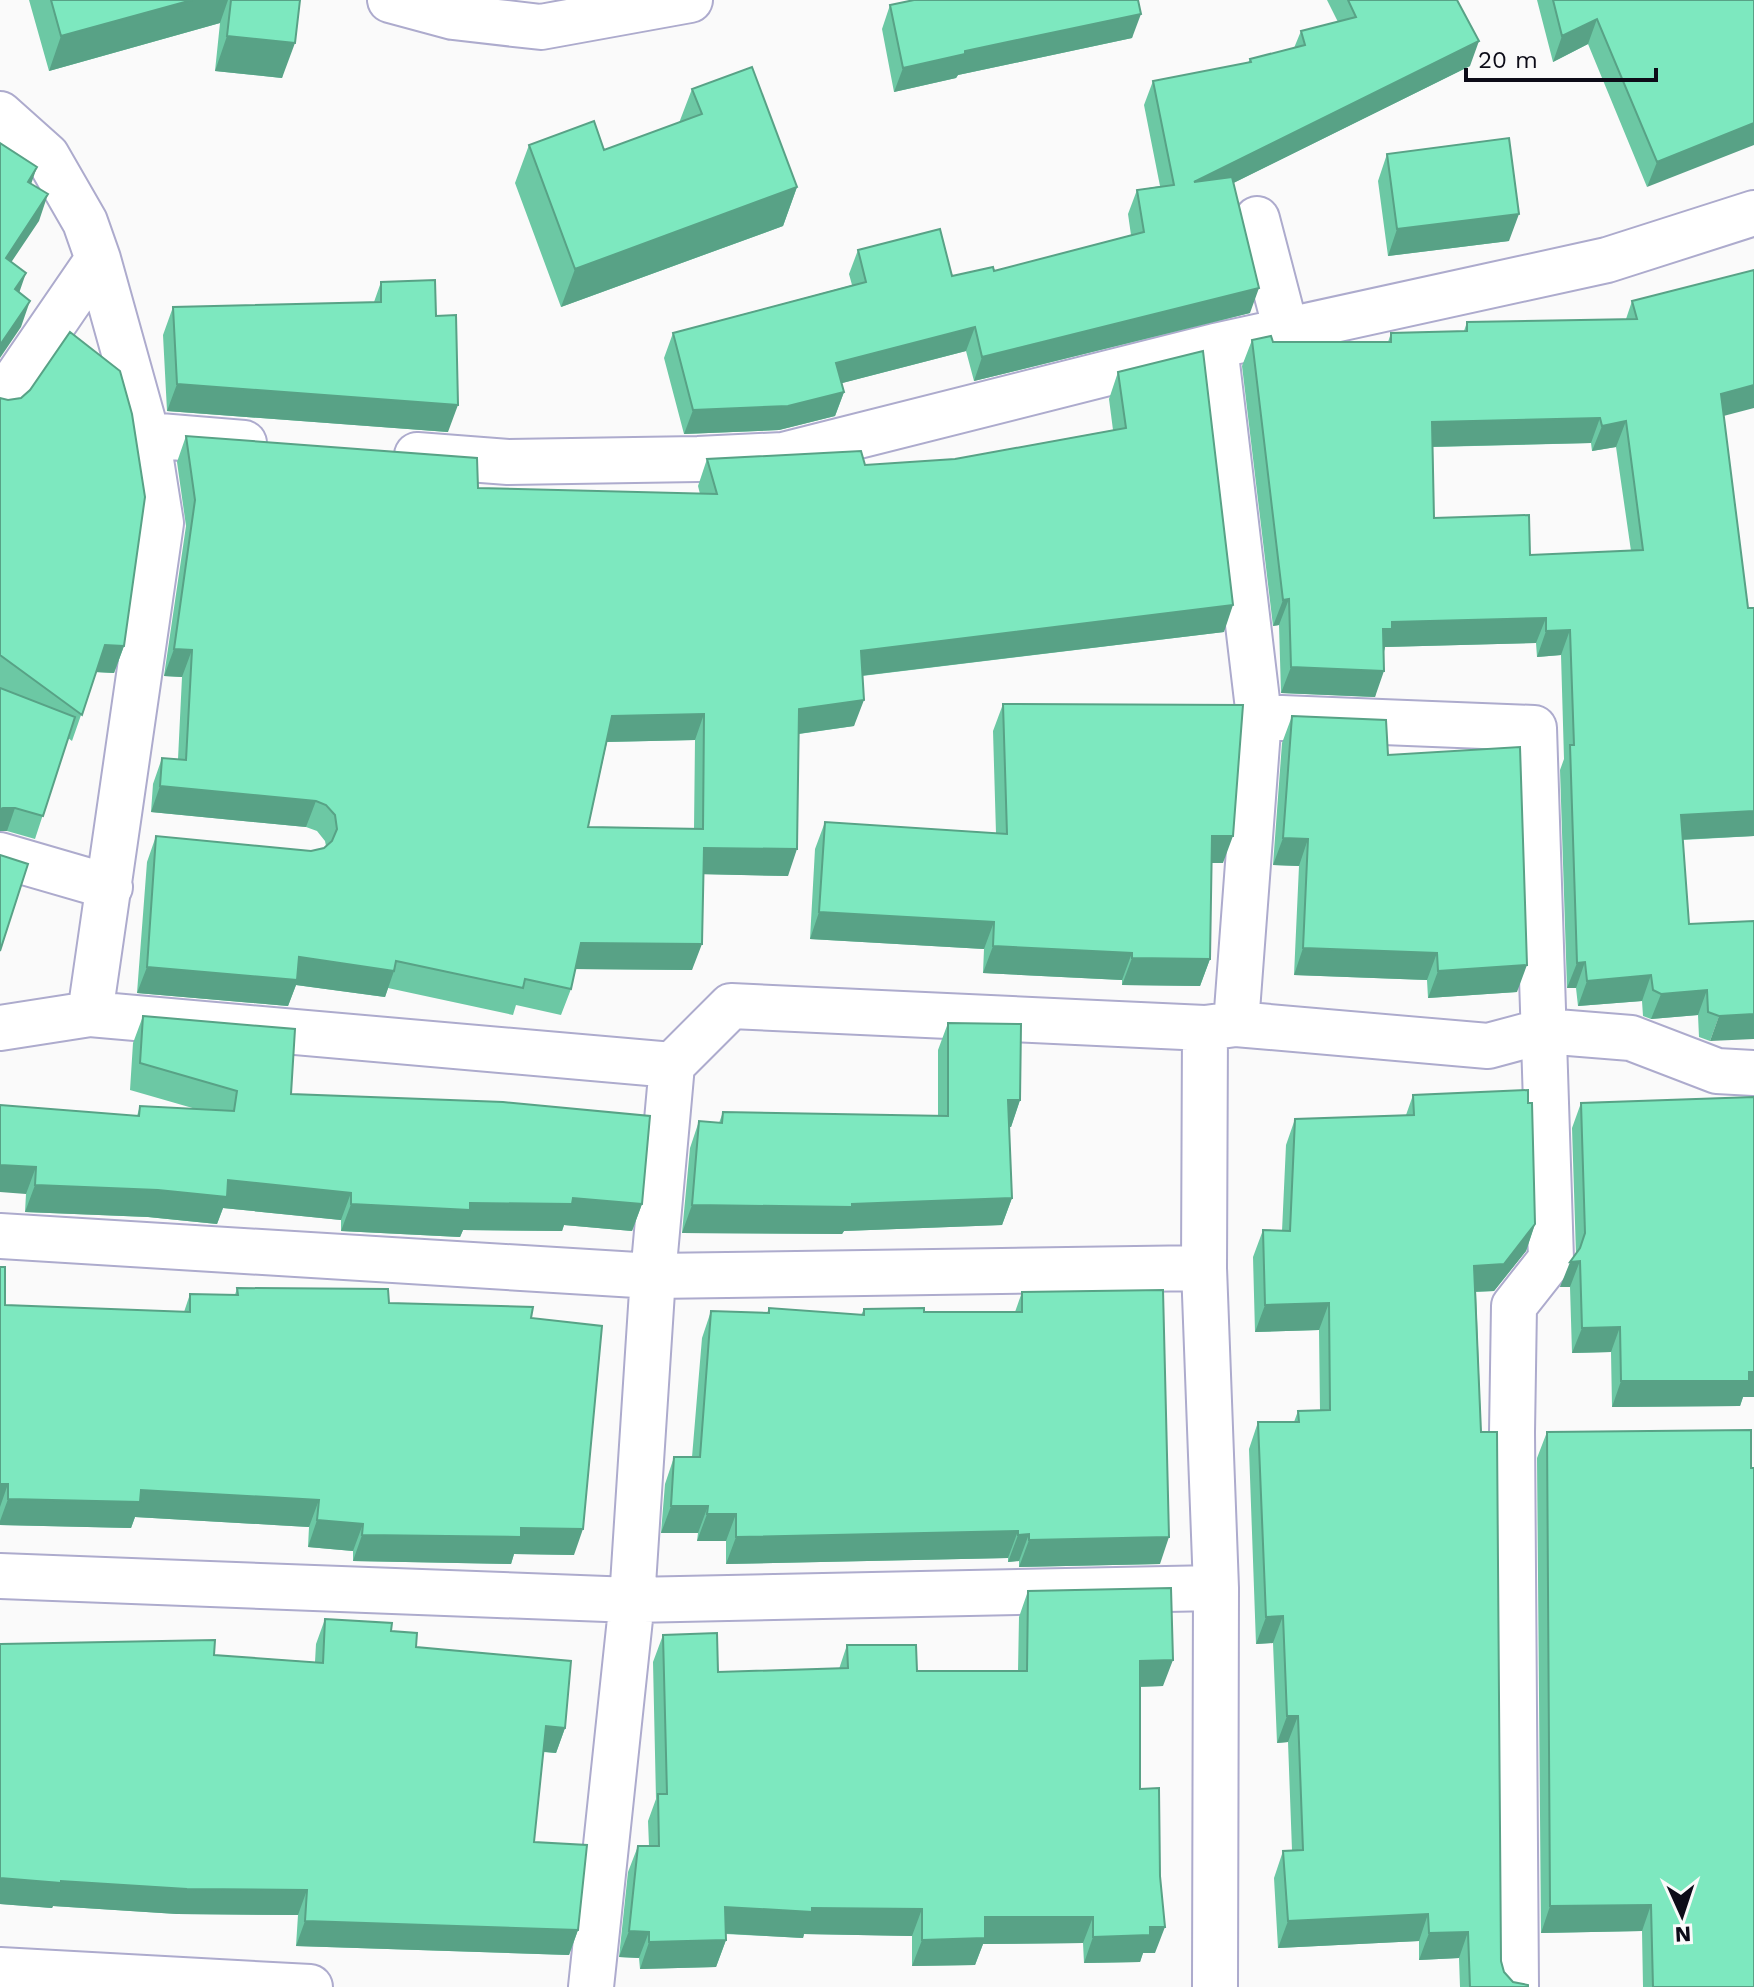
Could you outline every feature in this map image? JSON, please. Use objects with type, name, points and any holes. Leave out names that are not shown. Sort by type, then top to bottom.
[{"type":"street","points":[[390,0],[453,8],[541,27],[690,0]]},
{"type":"street","points":[[0,114],[47,156],[85,222],[147,435],[161,523],[133,836],[110,887],[90,1014]]},
{"type":"street","points":[[383,453],[508,462],[783,455],[1215,346],[1607,260],[1754,213]]},
{"type":"street","points":[[1257,219],[1286,330]]},
{"type":"street","points":[[0,402],[98,259]]},
{"type":"street","points":[[1215,346],[1259,717],[1220,1026],[1204,1268],[1216,1588],[1215,1987]]},
{"type":"street","points":[[147,435],[288,446]]},
{"type":"street","points":[[1259,717],[1534,728],[1551,1259],[1514,1306],[1516,1987]]},
{"type":"street","points":[[0,855],[110,887]]},
{"type":"street","points":[[591,1987],[632,1600],[653,1276],[672,1065],[731,1006],[1220,1026],[1488,1046],[1544,1031],[1631,1038],[1717,1071],[1754,1073]]},
{"type":"street","points":[[0,1028],[90,1014],[672,1065]]},
{"type":"street","points":[[0,1236],[653,1276],[1204,1268]]},
{"type":"street","points":[[1512,1432],[1557,1432]]},
{"type":"street","points":[[0,1576],[632,1600],[1216,1588]]},
{"type":"street","points":[[0,1970],[310,1987]]},
{"type":"building","points":[[51,0],[192,0],[61,36]]},
{"type":"building","points":[[231,0],[300,0],[295,43],[227,36]]},
{"type":"building","points":[[914,0],[1138,0],[1141,14],[965,51],[965,54],[903,68],[890,5]]},
{"type":"building","points":[[1348,0],[1457,0],[1479,41],[1194,182],[1232,177],[1259,288],[982,357],[975,327],[836,363],[844,392],[788,406],[693,410],[673,333],[866,282],[858,250],[940,229],[952,276],[993,267],[994,271],[1144,232],[1137,190],[1174,185],[1153,81],[1251,62],[1250,59],[1305,45],[1301,31],[1356,17]]},
{"type":"building","points":[[1553,0],[1754,0],[1754,123],[1657,162],[1597,19],[1562,36]]},
{"type":"building","points":[[752,67],[797,187],[575,269],[529,145],[594,121],[604,150],[702,114],[692,89]]},
{"type":"building","points":[[1509,138],[1519,214],[1397,229],[1387,154]]},
{"type":"building","points":[[0,143],[37,167],[28,182],[48,194],[6,258],[26,273],[15,289],[30,301],[0,345]]},
{"type":"building","points":[[1754,270],[1754,385],[1721,394],[1748,608],[1754,608],[1754,811],[1681,815],[1689,924],[1754,921],[1754,1014],[1719,1016],[1708,1012],[1707,990],[1661,994],[1653,990],[1651,975],[1587,981],[1585,962],[1577,963],[1570,745],[1574,745],[1570,630],[1546,631],[1546,618],[1392,622],[1392,629],[1383,629],[1384,671],[1291,667],[1289,599],[1283,600],[1252,340],[1271,336],[1273,342],[1391,342],[1391,333],[1467,331],[1467,322],[1637,319],[1632,301]],"holes":[[[1600,418],[1602,426],[1626,421],[1643,550],[1530,555],[1529,515],[1434,518],[1432,422]]]},
{"type":"building","points":[[435,280],[436,316],[456,315],[458,405],[177,384],[173,307],[381,302],[381,282]]},
{"type":"building","points":[[70,332],[120,371],[132,414],[145,497],[124,646],[105,645],[82,715],[0,655],[0,398],[21,398],[30,390]]},
{"type":"building","points":[[1203,351],[1233,605],[861,651],[864,700],[799,709],[797,849],[704,848],[702,944],[581,943],[571,989],[525,979],[523,988],[396,961],[394,971],[299,957],[297,980],[147,967],[156,836],[311,851],[324,848],[332,841],[337,829],[335,815],[326,805],[316,801],[160,786],[162,758],[186,760],[192,650],[174,649],[195,500],[186,436],[477,458],[478,488],[717,494],[707,459],[861,451],[865,465],[955,459],[1126,428],[1118,372]],"holes":[[[704,714],[703,829],[588,827],[612,716]]]},
{"type":"building","points":[[0,688],[75,717],[43,816],[15,808],[0,809]]},
{"type":"building","points":[[1003,704],[1243,705],[1233,836],[1212,836],[1210,959],[1132,958],[1132,953],[993,946],[994,922],[819,912],[825,822],[1007,834]]},
{"type":"building","points":[[1292,716],[1386,720],[1388,755],[1520,747],[1527,965],[1438,971],[1437,953],[1303,948],[1308,839],[1283,838]]},
{"type":"building","points":[[0,855],[28,864],[0,951]]},
{"type":"building","points":[[143,1016],[295,1029],[291,1094],[503,1102],[650,1116],[642,1204],[573,1198],[572,1204],[470,1203],[470,1210],[351,1204],[351,1193],[228,1180],[227,1197],[158,1190],[35,1185],[36,1167],[0,1165],[0,1105],[139,1116],[140,1106],[234,1111],[237,1091],[140,1063]]},
{"type":"building","points":[[948,1023],[1021,1024],[1020,1100],[1008,1100],[1012,1198],[852,1204],[852,1207],[692,1205],[699,1121],[722,1123],[723,1112],[948,1116]]},
{"type":"building","points":[[1528,1090],[1528,1103],[1532,1103],[1535,1224],[1504,1264],[1474,1266],[1481,1432],[1497,1432],[1501,1961],[1504,1972],[1513,1982],[1528,1987],[1470,1987],[1468,1932],[1429,1933],[1428,1914],[1288,1921],[1283,1851],[1303,1850],[1298,1716],[1287,1716],[1283,1616],[1266,1617],[1258,1422],[1299,1422],[1298,1411],[1330,1410],[1329,1303],[1265,1305],[1263,1230],[1290,1231],[1295,1119],[1414,1115],[1413,1095]]},
{"type":"building","points":[[1754,1097],[1754,1372],[1749,1372],[1749,1381],[1621,1381],[1620,1327],[1582,1328],[1580,1261],[1570,1262],[1580,1248],[1585,1233],[1581,1103]]},
{"type":"building","points":[[0,1267],[5,1267],[5,1305],[190,1312],[190,1294],[238,1295],[237,1288],[388,1289],[389,1303],[533,1307],[531,1318],[602,1326],[583,1529],[521,1528],[521,1537],[362,1535],[363,1524],[317,1520],[319,1500],[141,1490],[140,1502],[8,1499],[8,1484],[0,1484]]},
{"type":"building","points":[[1163,1290],[1169,1537],[1029,1540],[1029,1534],[1018,1535],[1018,1531],[736,1537],[736,1514],[707,1514],[708,1506],[671,1506],[674,1457],[700,1457],[711,1311],[769,1313],[769,1308],[864,1315],[864,1309],[924,1308],[924,1312],[1022,1312],[1022,1292]]},
{"type":"building","points":[[1751,1430],[1751,1468],[1754,1468],[1754,1987],[1653,1987],[1651,1905],[1550,1906],[1547,1432]]},
{"type":"building","points":[[1171,1588],[1173,1660],[1140,1661],[1140,1789],[1159,1788],[1160,1876],[1165,1927],[1150,1927],[1150,1935],[1093,1937],[1093,1917],[985,1917],[985,1938],[922,1940],[922,1909],[812,1908],[812,1912],[725,1907],[726,1940],[649,1942],[649,1932],[629,1931],[638,1846],[659,1846],[658,1794],[667,1794],[663,1635],[717,1633],[718,1672],[848,1668],[847,1645],[916,1645],[917,1671],[1027,1671],[1028,1591]]},
{"type":"building","points":[[325,1619],[392,1623],[391,1631],[417,1633],[416,1647],[571,1661],[565,1728],[546,1726],[534,1842],[587,1845],[578,1930],[305,1921],[307,1890],[187,1889],[0,1878],[0,1644],[215,1640],[214,1655],[323,1663]]}]
